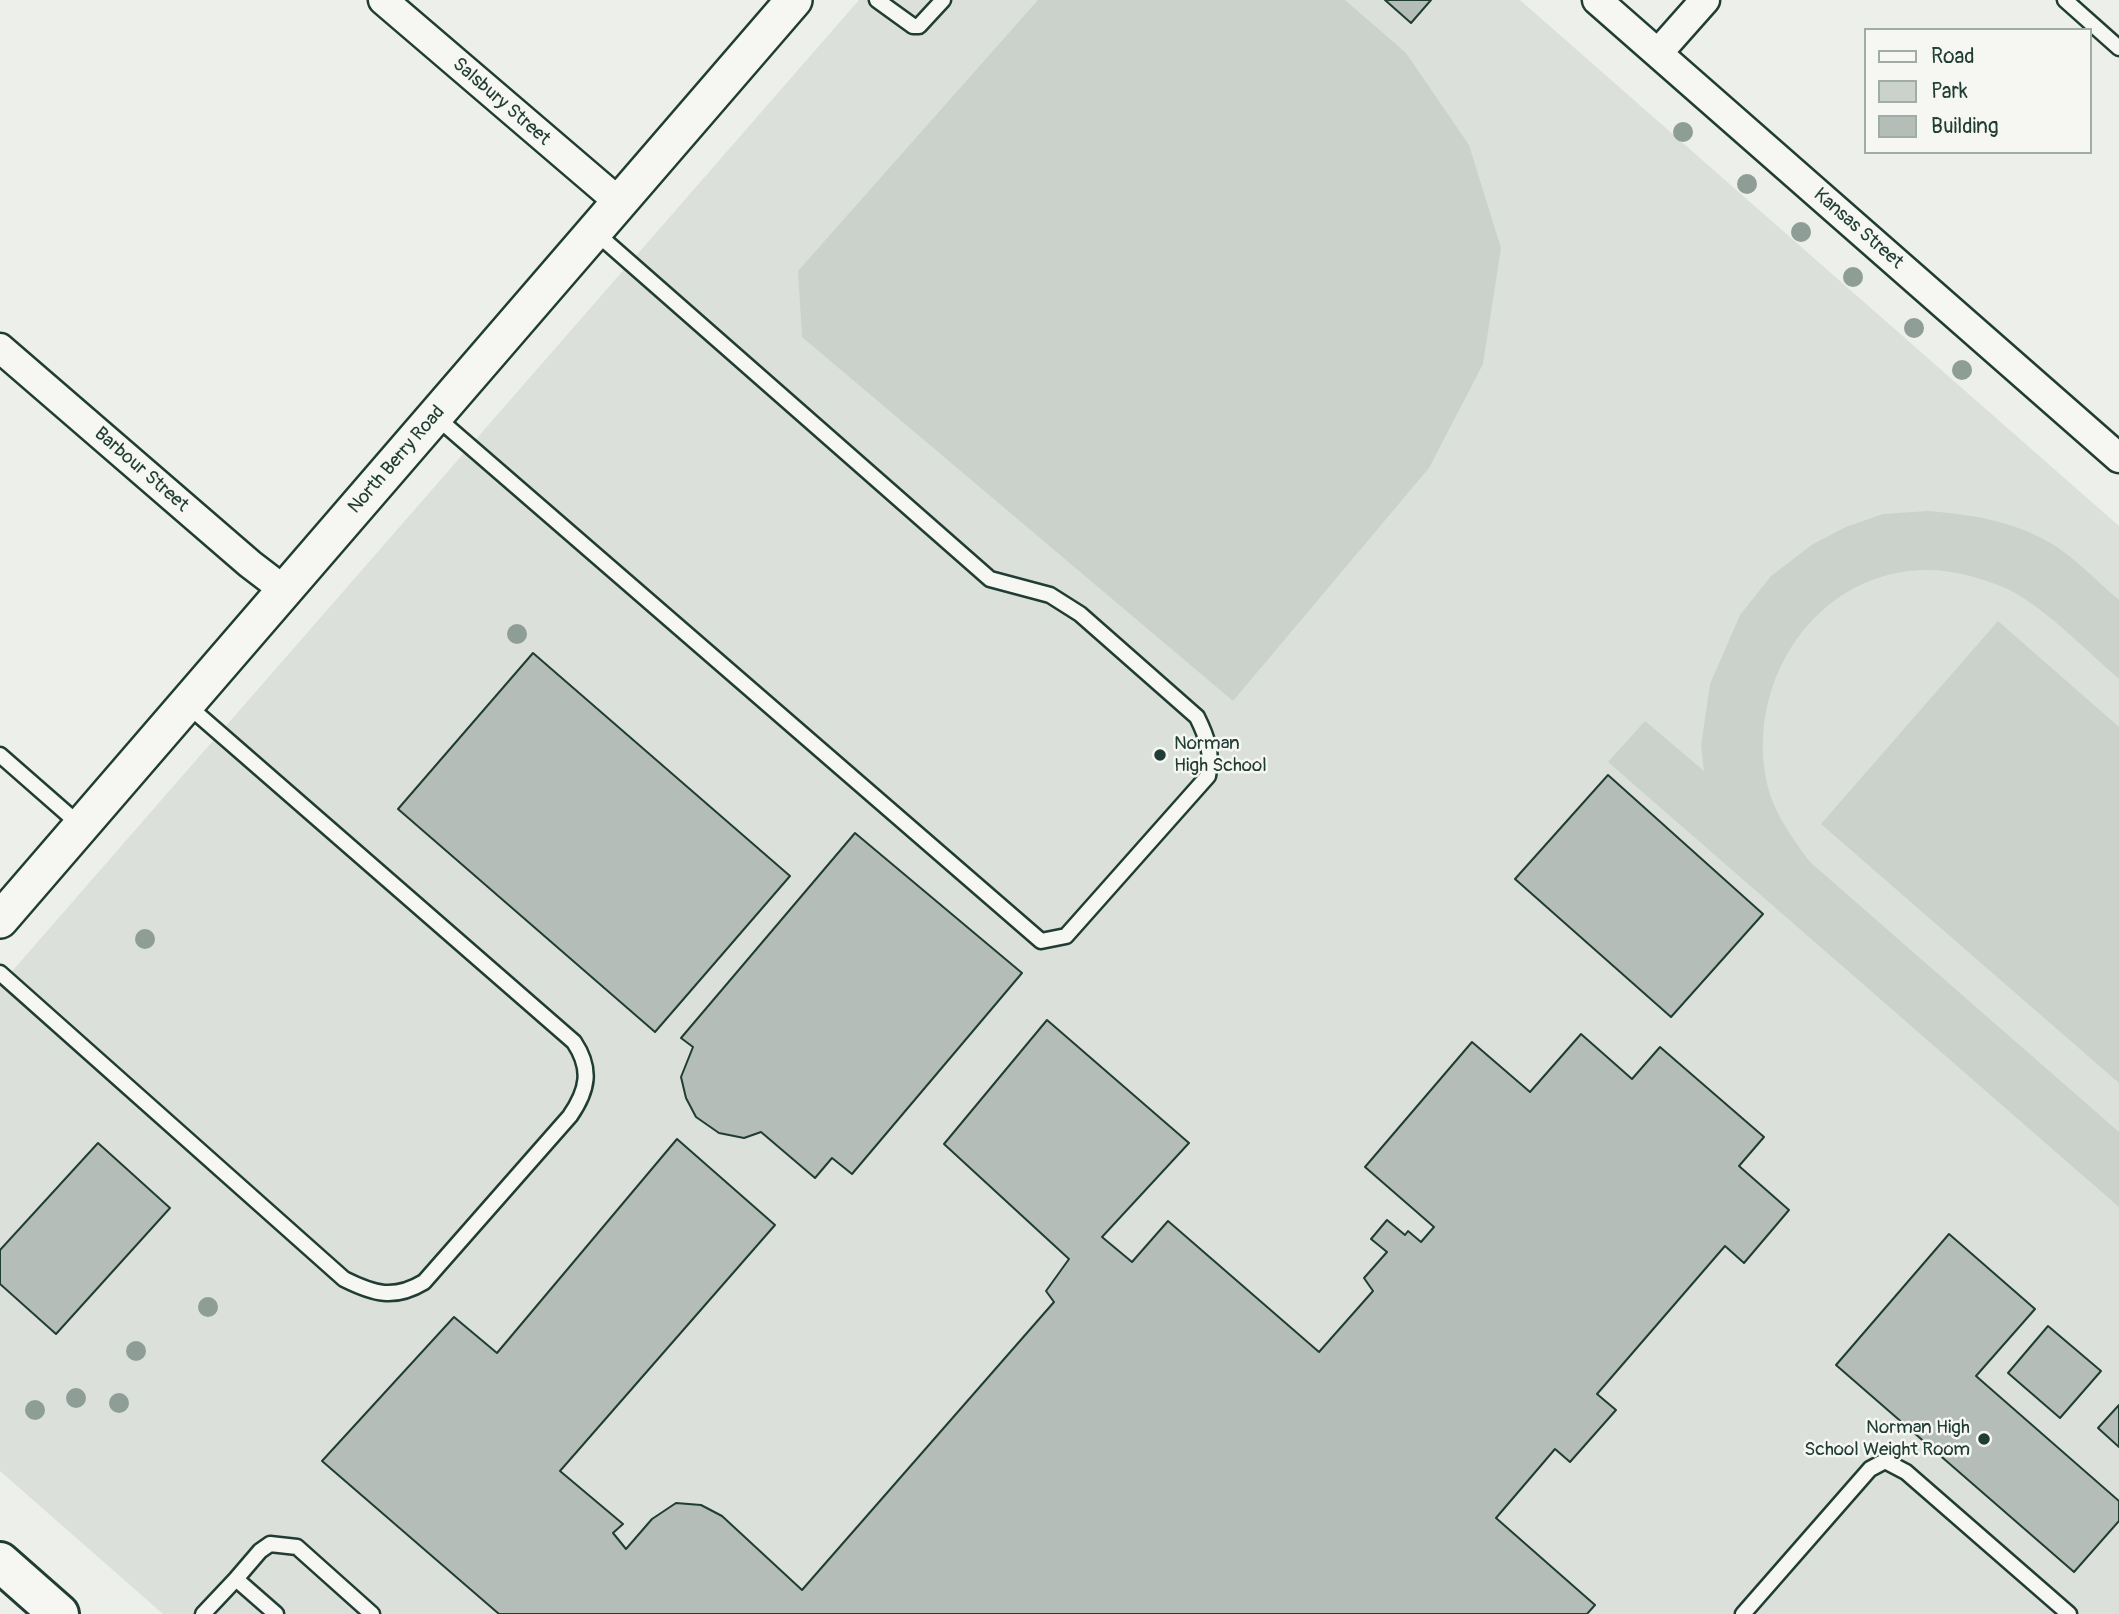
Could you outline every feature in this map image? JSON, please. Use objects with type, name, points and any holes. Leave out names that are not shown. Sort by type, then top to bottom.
[{"type":"main road","points":[[0,1562],[59,1614]]},
{"type":"street","name":"Salsbury Street","points":[[383,0],[619,202]]},
{"type":"street","name":"North Berry Road","points":[[0,920],[794,0]]},
{"type":"street","name":"Kansas Street","points":[[1597,0],[2119,458]]},
{"type":"street","points":[[1658,53],[1705,0]]},
{"type":"street","name":"Barbour Street","points":[[0,348],[250,564],[284,590]]},
{"type":"lane","points":[[877,0],[913,26],[919,26],[943,0]]},
{"type":"lane","points":[[2065,0],[2119,48]]},
{"type":"lane","points":[[435,416],[1041,941],[1066,936],[1208,776],[1212,760],[1206,736],[1197,718],[1080,614],[1050,595],[990,579],[594,232]]},
{"type":"lane","points":[[0,973],[344,1279],[364,1289],[388,1294],[410,1291],[424,1282],[582,1099],[586,1084],[585,1066],[574,1042],[186,704]]},
{"type":"lane","points":[[0,755],[81,826]]},
{"type":"lane","points":[[1743,1614],[1870,1469],[1885,1461],[1906,1472],[2069,1614]]},
{"type":"lane","points":[[203,1614],[260,1551],[270,1544],[297,1547],[372,1614]]},
{"type":"lane","points":[[236,1578],[276,1614]]},
{"type":"shaded area","name":"Norman High School","points":[[859,0],[1520,0],[2119,526],[2119,1614],[163,1614],[0,1471],[0,985]]},
{"type":"green space","points":[[1038,0],[1345,0],[1406,53],[1469,145],[1501,248],[1483,364],[1429,468],[1233,701],[802,337],[798,271]]},
{"type":"green space","points":[[1927,511],[1961,514],[2011,525],[2042,538],[2081,566],[2119,600],[2119,679],[2047,615],[2003,587],[1969,576],[1933,570],[1909,571],[1873,580],[1841,596],[1814,618],[1792,646],[1776,677],[1766,711],[1763,747],[1770,794],[1784,825],[1810,862],[2119,1132],[2119,1207],[1608,762],[1645,721],[1704,771],[1701,746],[1710,684],[1740,615],[1771,576],[1813,544],[1846,527],[1883,514]]},
{"type":"green space","points":[[1998,621],[2119,727],[2119,1083],[1821,824]]},
{"type":"building","points":[[1385,0],[1431,0],[1411,23]]},
{"type":"building","points":[[533,653],[790,876],[655,1032],[398,809]]},
{"type":"building","points":[[1608,775],[1763,914],[1671,1017],[1515,879]]},
{"type":"building","points":[[855,833],[1022,973],[852,1174],[832,1158],[815,1178],[761,1132],[744,1138],[719,1133],[696,1117],[686,1098],[681,1077],[693,1047],[681,1038]]},
{"type":"building","points":[[1047,1020],[1189,1143],[1102,1237],[1132,1262],[1168,1221],[1319,1352],[1373,1291],[1364,1278],[1387,1252],[1371,1239],[1387,1220],[1405,1235],[1408,1231],[1421,1242],[1434,1227],[1365,1167],[1472,1042],[1530,1092],[1581,1034],[1632,1079],[1660,1047],[1764,1137],[1739,1166],[1789,1210],[1744,1263],[1725,1246],[1597,1394],[1616,1410],[1570,1462],[1555,1449],[1496,1518],[1595,1605],[1587,1614],[499,1614],[322,1461],[454,1317],[497,1353],[677,1139],[775,1225],[560,1471],[623,1524],[613,1533],[626,1549],[652,1519],[676,1503],[701,1505],[722,1516],[802,1590],[1054,1302],[1046,1291],[1069,1259],[944,1144]]},
{"type":"building","points":[[98,1143],[170,1208],[56,1334],[0,1284],[0,1250]]},
{"type":"building","name":"Norman High School Weight Room","points":[[1949,1234],[2035,1309],[1976,1376],[2119,1501],[2119,1521],[2074,1572],[1836,1365]]},
{"type":"building","points":[[2048,1326],[2101,1371],[2060,1418],[2008,1373]]},
{"type":"building","points":[[2119,1405],[2119,1447],[2098,1428]]},
{"type":"place","name":"Norman High School","points":[[1160,755]]},
{"type":"place","name":"Norman High School Weight Room","points":[[1984,1439]]}]
